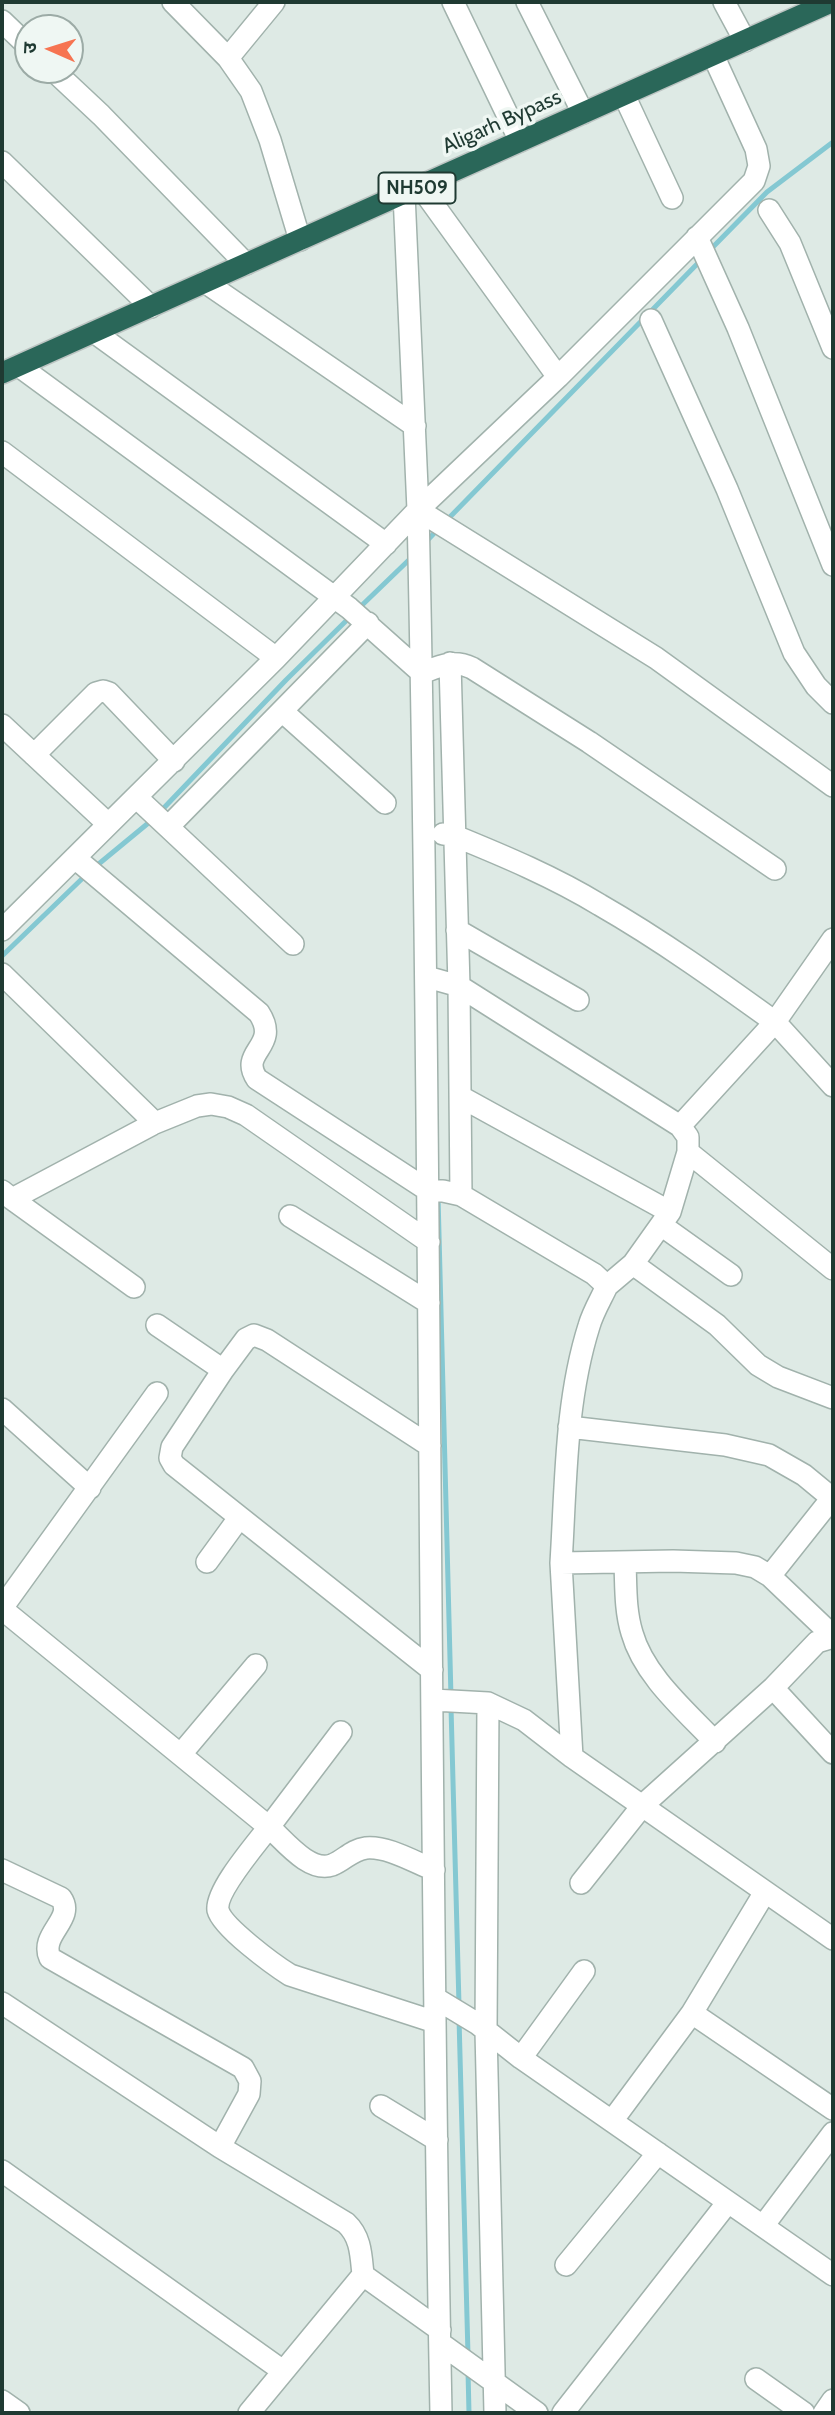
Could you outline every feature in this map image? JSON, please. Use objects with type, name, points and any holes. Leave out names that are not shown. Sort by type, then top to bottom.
[{"type":"highway","name":"Aligarh Bypass","points":[[10,370],[831,2]]},
{"type":"street","points":[[173,2],[228,58],[251,91],[270,140],[300,240]]},
{"type":"street","points":[[228,58],[274,2]]},
{"type":"street","points":[[453,2],[520,141]]},
{"type":"street","points":[[527,2],[583,113]]},
{"type":"street","points":[[724,2],[745,41]]},
{"type":"street","points":[[2,930],[85,867],[108,824],[152,812],[282,711],[353,611],[386,544],[418,510],[558,377],[703,249],[754,181],[759,166],[756,149],[713,55]]},
{"type":"street","points":[[68,84],[246,264]]},
{"type":"street","points":[[624,95],[672,198]]},
{"type":"street","points":[[2,162],[150,307]]},
{"type":"street","points":[[412,190],[558,377]]},
{"type":"street","points":[[412,190],[418,510],[436,668],[440,834],[427,977],[447,1193]]},
{"type":"street","points":[[769,211],[790,243],[833,348]]},
{"type":"street","points":[[703,249],[738,328],[833,565]]},
{"type":"street","points":[[205,282],[415,426]]},
{"type":"street","points":[[651,320],[727,489],[794,653],[816,686],[833,702]]},
{"type":"street","points":[[94,332],[386,544]]},
{"type":"street","points":[[10,370],[436,668],[462,664],[471,668],[589,742],[775,869]]},
{"type":"street","points":[[2,452],[276,659]]},
{"type":"street","points":[[418,510],[656,658],[833,786]]},
{"type":"street","points":[[152,812],[174,761],[276,659],[353,611]]},
{"type":"street","points":[[436,668],[440,834],[457,929],[461,1097],[447,1193],[429,1242],[432,1670],[440,1701],[434,1870],[441,2413]]},
{"type":"street","points":[[34,755],[96,693],[103,691],[109,693],[174,761]]},
{"type":"street","points":[[282,711],[385,803]]},
{"type":"street","points":[[2,725],[108,824]]},
{"type":"street","points":[[152,812],[293,944]]},
{"type":"street","points":[[440,834],[526,865],[599,904],[682,956],[775,1022],[833,1086]]},
{"type":"street","points":[[85,867],[258,1013],[267,1025],[265,1039],[252,1059],[251,1070],[257,1079],[447,1193],[594,1274],[607,1286]]},
{"type":"street","points":[[457,929],[578,1000]]},
{"type":"street","points":[[680,1126],[775,1022],[833,939]]},
{"type":"street","points":[[2,974],[155,1123]]},
{"type":"street","points":[[427,977],[459,986],[680,1126],[688,1137],[688,1152],[666,1219],[633,1264],[607,1286],[589,1324],[577,1375],[569,1427],[561,1563],[572,1757]]},
{"type":"street","points":[[461,1097],[666,1219],[731,1275]]},
{"type":"street","points":[[134,1287],[7,1195],[155,1123],[197,1106],[211,1104],[237,1111],[429,1242]]},
{"type":"street","points":[[688,1152],[833,1269]]},
{"type":"street","points":[[290,1216],[429,1303]]},
{"type":"street","points":[[633,1264],[717,1325],[758,1365],[778,1377],[833,1398]]},
{"type":"street","points":[[157,1325],[223,1370]]},
{"type":"street","points":[[430,1446],[267,1340],[254,1335],[246,1339],[223,1370],[172,1447],[170,1458],[174,1465],[239,1518],[432,1670]]},
{"type":"street","points":[[157,1393],[2,1609],[311,1864],[322,1867],[333,1864],[354,1850],[369,1848],[385,1850],[434,1870]]},
{"type":"street","points":[[2,1409],[90,1488]]},
{"type":"street","points":[[569,1427],[725,1445],[769,1455],[804,1475],[833,1499],[770,1576]]},
{"type":"street","points":[[207,1562],[239,1518]]},
{"type":"street","points":[[561,1563],[673,1561],[736,1563],[755,1567],[770,1576],[833,1637],[817,1642],[773,1688],[643,1805],[581,1882]]},
{"type":"street","points":[[625,1563],[626,1604],[633,1636],[647,1663],[663,1685],[715,1742]]},
{"type":"street","points":[[181,1754],[256,1665]]},
{"type":"street","points":[[773,1688],[833,1753]]},
{"type":"street","points":[[440,1701],[479,1702],[524,1720],[572,1757],[833,1939]]},
{"type":"street","points":[[479,1702],[482,2028],[478,2372],[495,2413]]},
{"type":"street","points":[[341,1732],[221,1893],[218,1908],[223,1921],[272,1964],[290,1975],[435,2022]]},
{"type":"street","points":[[2,1870],[61,1898],[66,1904],[65,1913],[48,1940],[50,1958],[243,2068],[250,2081],[249,2094],[220,2147]]},
{"type":"street","points":[[612,2121],[692,2013],[765,1892]]},
{"type":"street","points":[[521,2058],[583,1971]]},
{"type":"street","points":[[435,1998],[482,2028],[833,2275]]},
{"type":"street","points":[[2,2003],[220,2147],[346,2222],[355,2231],[360,2245],[363,2275],[440,2337],[478,2372],[537,2413]]},
{"type":"street","points":[[692,2013],[833,2109]]},
{"type":"street","points":[[381,2106],[437,2140]]},
{"type":"street","points":[[763,2227],[833,2133]]},
{"type":"street","points":[[566,2264],[657,2153]]},
{"type":"street","points":[[2,2171],[283,2371]]},
{"type":"street","points":[[563,2413],[728,2202]]},
{"type":"street","points":[[249,2413],[363,2275]]},
{"type":"street","points":[[756,2379],[804,2413]]},
{"type":"street","points":[[824,2413],[833,2400]]},
{"type":"street","points":[[2,2401],[19,2413]]},
{"type":"waterway","points":[[710,250],[767,192],[833,142]]},
{"type":"waterway","points":[[446,521],[701,260]]},
{"type":"waterway","points":[[424,544],[439,528]]},
{"type":"waterway","points":[[357,610],[413,556]]},
{"type":"waterway","points":[[159,813],[350,617]]},
{"type":"waterway","points":[[95,867],[152,820]]},
{"type":"waterway","points":[[2,956],[88,873]]},
{"type":"waterway","points":[[438,1196],[451,1697]]},
{"type":"waterway","points":[[451,1707],[459,2005]]},
{"type":"waterway","points":[[459,2018],[468,2355]]},
{"type":"waterway","points":[[468,2371],[469,2413]]}]
